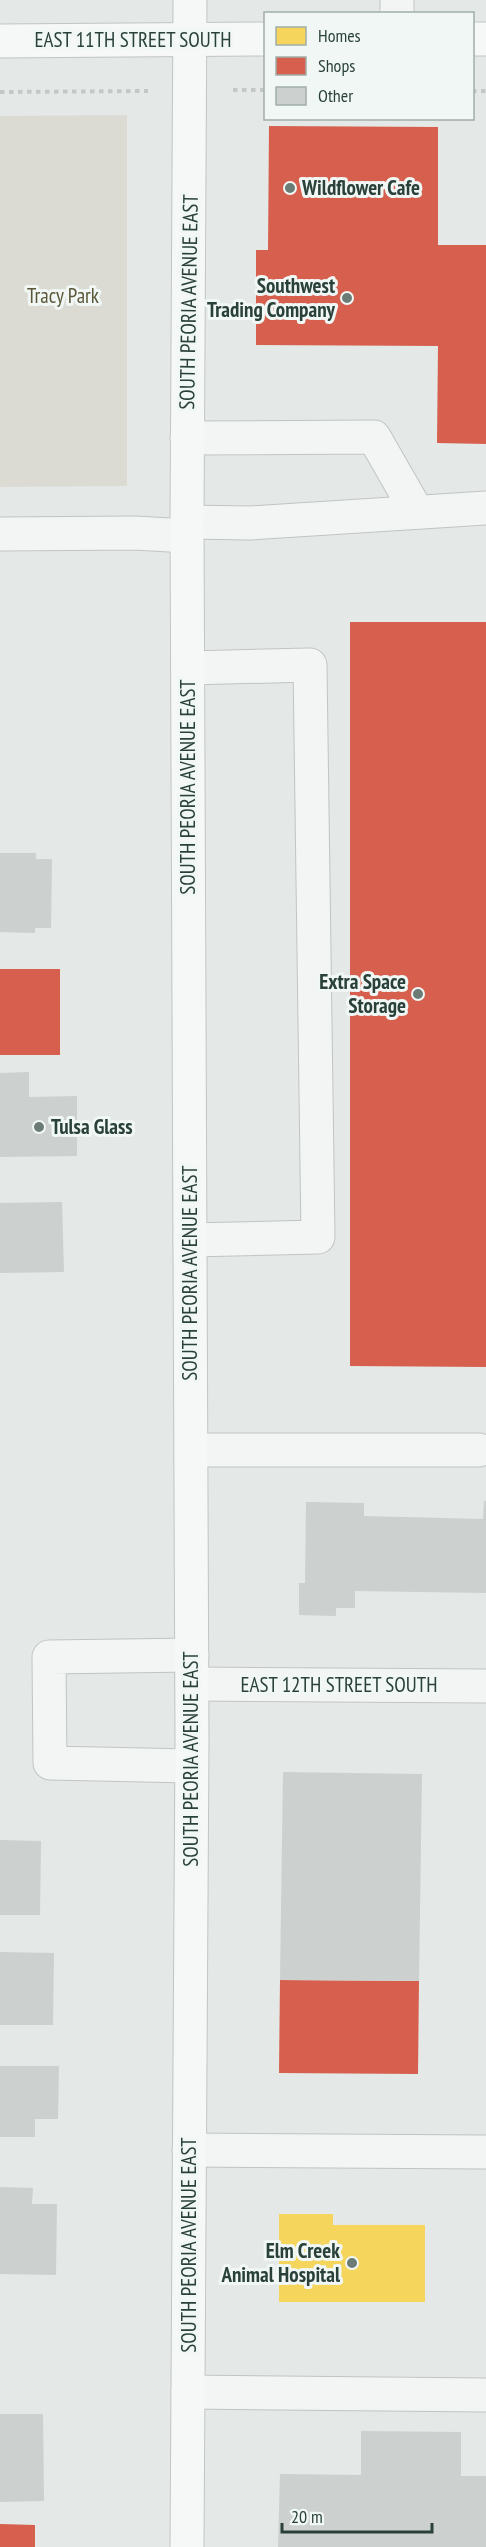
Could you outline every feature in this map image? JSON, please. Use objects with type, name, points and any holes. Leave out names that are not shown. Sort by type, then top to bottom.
[{"type":"main road","name":"SOUTH PEORIA AVENUE EAST","points":[[187,2547],[192,1670],[187,529],[190,0]]},
{"type":"main road","name":"EAST 11TH STREET SOUTH","points":[[0,40],[264,39]]},
{"type":"street","points":[[187,438],[374,437],[417,512]]},
{"type":"street","points":[[0,534],[135,533],[250,523],[486,508]]},
{"type":"street","points":[[188,668],[310,666],[318,1237],[190,1240]]},
{"type":"street","points":[[191,1450],[479,1450]]},
{"type":"street","name":"EAST 12TH STREET SOUTH","points":[[191,1766],[50,1763],[49,1657],[192,1670],[486,1686]]},
{"type":"street","points":[[189,2150],[486,2152]]},
{"type":"street","points":[[188,2392],[486,2395]]},
{"type":"path","points":[[0,92],[190,90]]},
{"type":"green space","name":"Tracy Park","points":[[127,115],[127,486],[0,487],[0,116]]},
{"type":"building: Homes","name":"Elm Creek Animal Hospital","points":[[279,2214],[333,2214],[333,2225],[425,2225],[425,2302],[279,2302]]},
{"type":"building: Shops","points":[[269,126],[438,127],[438,245],[486,245],[486,444],[437,443],[438,346],[256,345],[256,250],[268,250]]},
{"type":"building: Shops","name":"Extra Space Storage","points":[[350,622],[486,622],[486,1367],[350,1366]]},
{"type":"building: Shops","points":[[0,969],[60,969],[60,1055],[0,1055]]},
{"type":"building: Shops","points":[[280,1980],[419,1981],[418,2074],[279,2073]]},
{"type":"building: Shops","points":[[0,2524],[35,2525],[35,2547],[0,2547]]},
{"type":"building: Other","points":[[0,853],[36,853],[36,859],[52,859],[51,928],[35,928],[35,933],[0,932]]},
{"type":"building: Other","name":"Tulsa Glass","points":[[29,1072],[29,1097],[77,1096],[77,1156],[0,1157],[0,1073]]},
{"type":"building: Other","points":[[62,1202],[64,1272],[0,1273],[0,1203]]},
{"type":"building: Other","points":[[484,1501],[486,1501],[486,1593],[355,1591],[355,1608],[336,1608],[336,1616],[299,1615],[299,1583],[305,1583],[306,1502],[364,1503],[364,1516],[483,1519]]},
{"type":"building: Other","points":[[283,1772],[422,1774],[419,1981],[280,1980]]},
{"type":"building: Other","points":[[0,1840],[41,1841],[40,1915],[0,1915]]},
{"type":"building: Other","points":[[0,1952],[54,1953],[53,2025],[0,2025]]},
{"type":"building: Other","points":[[0,2066],[59,2066],[58,2119],[35,2119],[35,2137],[0,2137]]},
{"type":"building: Other","points":[[0,2187],[33,2188],[32,2204],[57,2204],[56,2275],[0,2274]]},
{"type":"building: Other","points":[[0,2414],[43,2414],[44,2501],[0,2502]]},
{"type":"building: Other","points":[[361,2431],[461,2432],[461,2476],[486,2476],[486,2547],[278,2547],[280,2474],[361,2475]]},
{"type":"place","name":"Wildflower Cafe","points":[[290,188]]},
{"type":"place","name":"Southwest Trading Company","points":[[347,298]]},
{"type":"place","name":"Extra Space Storage","points":[[418,994]]},
{"type":"place","name":"Tulsa Glass","points":[[39,1127]]},
{"type":"place","name":"Elm Creek Animal Hospital","points":[[352,2263]]}]
